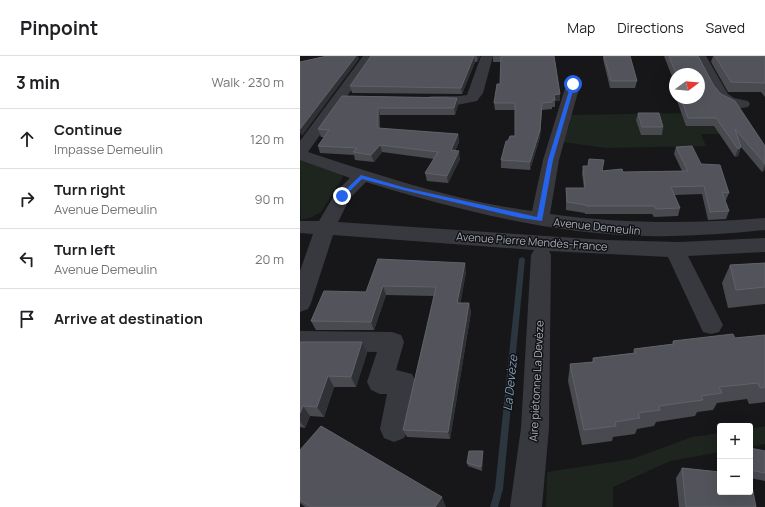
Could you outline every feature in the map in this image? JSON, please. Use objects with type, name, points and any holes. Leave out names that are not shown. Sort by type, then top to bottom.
[{"type":"street","points":[[300,153],[369,56]]},
{"type":"street","points":[[417,100],[457,101],[472,98],[476,93],[487,56]]},
{"type":"street","points":[[700,56],[722,97],[730,102],[743,104]]},
{"type":"street","points":[[540,219],[551,160],[573,84]]},
{"type":"street","points":[[338,98],[354,99]]},
{"type":"street","name":"Avenue Demeulin","points":[[300,153],[361,177],[521,217],[634,231],[692,231],[765,224]]},
{"type":"street","points":[[300,303],[317,246],[325,228],[342,196],[361,177]]},
{"type":"street","name":"Avenue Pierre Mendès-France","points":[[300,227],[360,228],[612,247],[675,250],[765,244]]},
{"type":"street","points":[[675,250],[711,326]]},
{"type":"street","name":"Aire piétonne La Devèze","points":[[526,507],[534,428],[541,255]]},
{"type":"street","points":[[300,341],[392,342],[380,382],[403,382],[394,428]]},
{"type":"shaded area","points":[[743,112],[757,134],[701,134],[706,146],[606,148],[563,142],[570,123],[570,115]]},
{"type":"shaded area","points":[[300,159],[341,174],[343,177],[321,212],[312,217],[301,220]]},
{"type":"shaded area","points":[[765,426],[765,444],[753,446],[753,428]]},
{"type":"shaded area","points":[[717,433],[717,453],[670,461],[613,487],[613,507],[546,507],[547,472],[632,459],[692,437]]},
{"type":"building","points":[[327,56],[356,56],[300,129],[300,62]]},
{"type":"building","points":[[371,56],[474,56],[461,88],[350,86]]},
{"type":"building","points":[[501,56],[554,56],[560,94],[554,95],[555,100],[552,100],[552,102],[542,103],[540,130],[530,162],[501,160],[506,141],[508,141],[510,136],[515,136],[515,103],[494,103],[497,84],[500,84]]},
{"type":"building","points":[[604,56],[630,56],[637,81],[611,81]]},
{"type":"building","points":[[669,56],[698,56],[704,68],[674,68]]},
{"type":"building","points":[[715,56],[765,56],[765,83],[731,82]]},
{"type":"building","points":[[705,69],[714,86],[721,94],[735,101],[765,146],[765,164],[735,129],[741,147],[738,149],[716,118],[688,118],[683,104],[705,104]]},
{"type":"building","points":[[342,96],[457,98],[454,108],[378,108],[378,128],[458,134],[451,150],[459,151],[447,176],[425,173],[438,152],[380,145],[371,155],[353,152],[357,148],[318,146],[329,130],[318,129]]},
{"type":"building","points":[[638,113],[659,113],[663,127],[642,127]]},
{"type":"building","points":[[692,146],[701,164],[720,165],[729,193],[722,192],[729,211],[710,212],[704,186],[671,187],[680,208],[656,209],[654,206],[586,206],[567,202],[566,188],[585,188],[583,166],[588,166],[589,159],[604,160],[602,171],[622,169],[623,172],[688,171],[676,147]]},
{"type":"building","points":[[378,259],[465,263],[457,303],[469,303],[448,432],[403,430],[436,287],[383,286],[371,322],[311,321],[324,291],[366,292]]},
{"type":"building","points":[[765,263],[765,287],[736,290],[730,265]]},
{"type":"building","points":[[733,334],[735,338],[765,335],[765,387],[760,388],[758,383],[719,387],[722,393],[701,396],[703,400],[659,406],[660,410],[638,413],[640,418],[615,422],[616,426],[584,430],[570,364],[594,362],[593,358],[636,353],[634,349],[674,344],[673,341]]},
{"type":"building","points":[[300,342],[362,342],[351,377],[328,376],[317,407],[303,406],[300,413]]},
{"type":"building","points":[[321,426],[442,497],[435,507],[311,507],[300,500],[300,450]]},
{"type":"building","points":[[753,449],[765,451],[765,473],[753,471]]},
{"type":"building","points":[[469,451],[483,451],[481,467],[467,463]]},
{"type":"building","points":[[682,468],[717,472],[717,495],[753,495],[753,492],[756,507],[686,507]]},
{"type":"waterway","name":"La Devèze","points":[[494,507],[499,489],[522,259]]},
{"type":"route","points":[[342,196],[361,177],[521,217],[540,219],[551,160],[573,84]]}]
